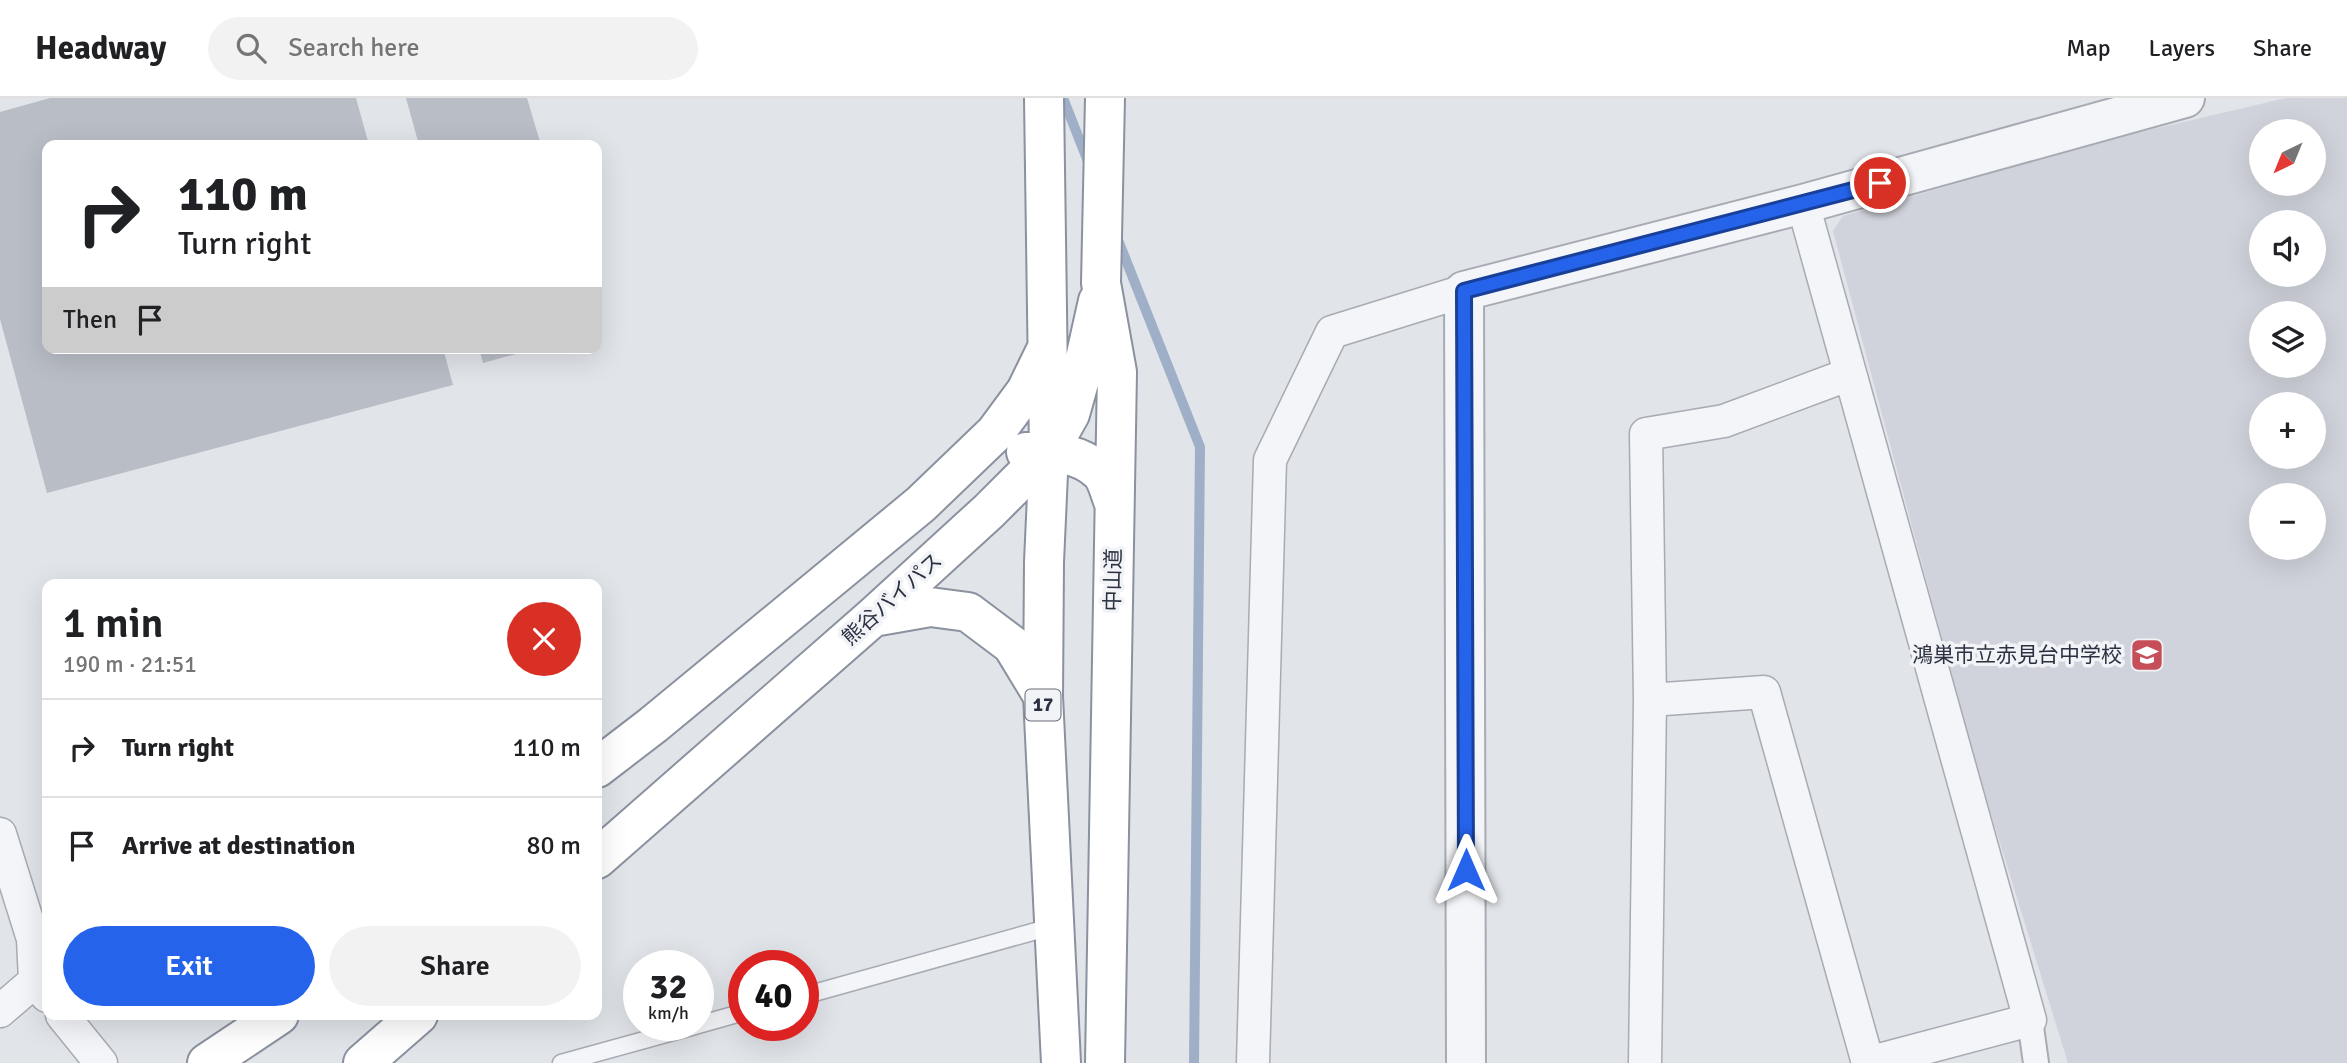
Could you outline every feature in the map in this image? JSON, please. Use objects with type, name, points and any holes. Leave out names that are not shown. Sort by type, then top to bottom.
[{"type":"highway","name":"17","points":[[1044,98],[1049,451],[1044,562],[1043,696],[1061,1063]]},
{"type":"highway","name":"中山道","points":[[1105,98],[1101,283],[1117,372],[1105,1063]]},
{"type":"highway","name":"熊谷バイパス","points":[[602,855],[873,617],[989,511],[1049,451],[1070,414],[1101,283]]},
{"type":"highway","name":"17","points":[[602,764],[922,504],[995,433],[1026,391],[1048,347]]},
{"type":"highway","points":[[922,504],[1005,457],[1049,451],[1076,456],[1102,473],[1114,503]]},
{"type":"highway","points":[[873,617],[930,607],[968,612],[1013,645],[1043,696]]},
{"type":"highway","points":[[207,1063],[272,1020]]},
{"type":"highway","points":[[370,1060],[413,1020]]},
{"type":"street","points":[[1252,1063],[1270,460],[1332,332],[1464,291],[1803,204],[2185,98]]},
{"type":"street","points":[[1803,204],[2030,1020],[2036,1063]]},
{"type":"street","points":[[1464,291],[1466,1063]]},
{"type":"street","points":[[1645,1063],[1650,701],[1646,434],[1724,421],[1850,374]]},
{"type":"street","points":[[1650,701],[1764,692],[1868,1063],[2030,1020]]},
{"type":"street","points":[[0,834],[33,939],[41,989],[0,1011]]},
{"type":"street","points":[[66,1020],[101,1063]]},
{"type":"lane","points":[[819,992],[1054,926]]},
{"type":"lane","points":[[561,1063],[640,1041]]},
{"type":"shaded area","name":"鴻巣市立赤見台中学校","points":[[2286,98],[2347,98],[2347,1063],[2068,1063],[1975,762],[1833,231],[1843,216],[2124,136]]},
{"type":"building","points":[[50,98],[356,98],[368,140],[42,140],[42,354],[445,354],[453,385],[47,493],[0,319],[0,112]]},
{"type":"building","points":[[406,98],[527,98],[540,140],[418,140]]},
{"type":"building","points":[[481,354],[516,354],[483,363]]},
{"type":"waterway","points":[[1063,98],[1089,164]]},
{"type":"waterway","points":[[1116,235],[1200,447],[1194,1063]]},
{"type":"place","name":"鴻巣市立赤見台中学校","points":[[2147,655]]},
{"type":"route","points":[[1466,870],[1464,291],[1880,183]]}]
